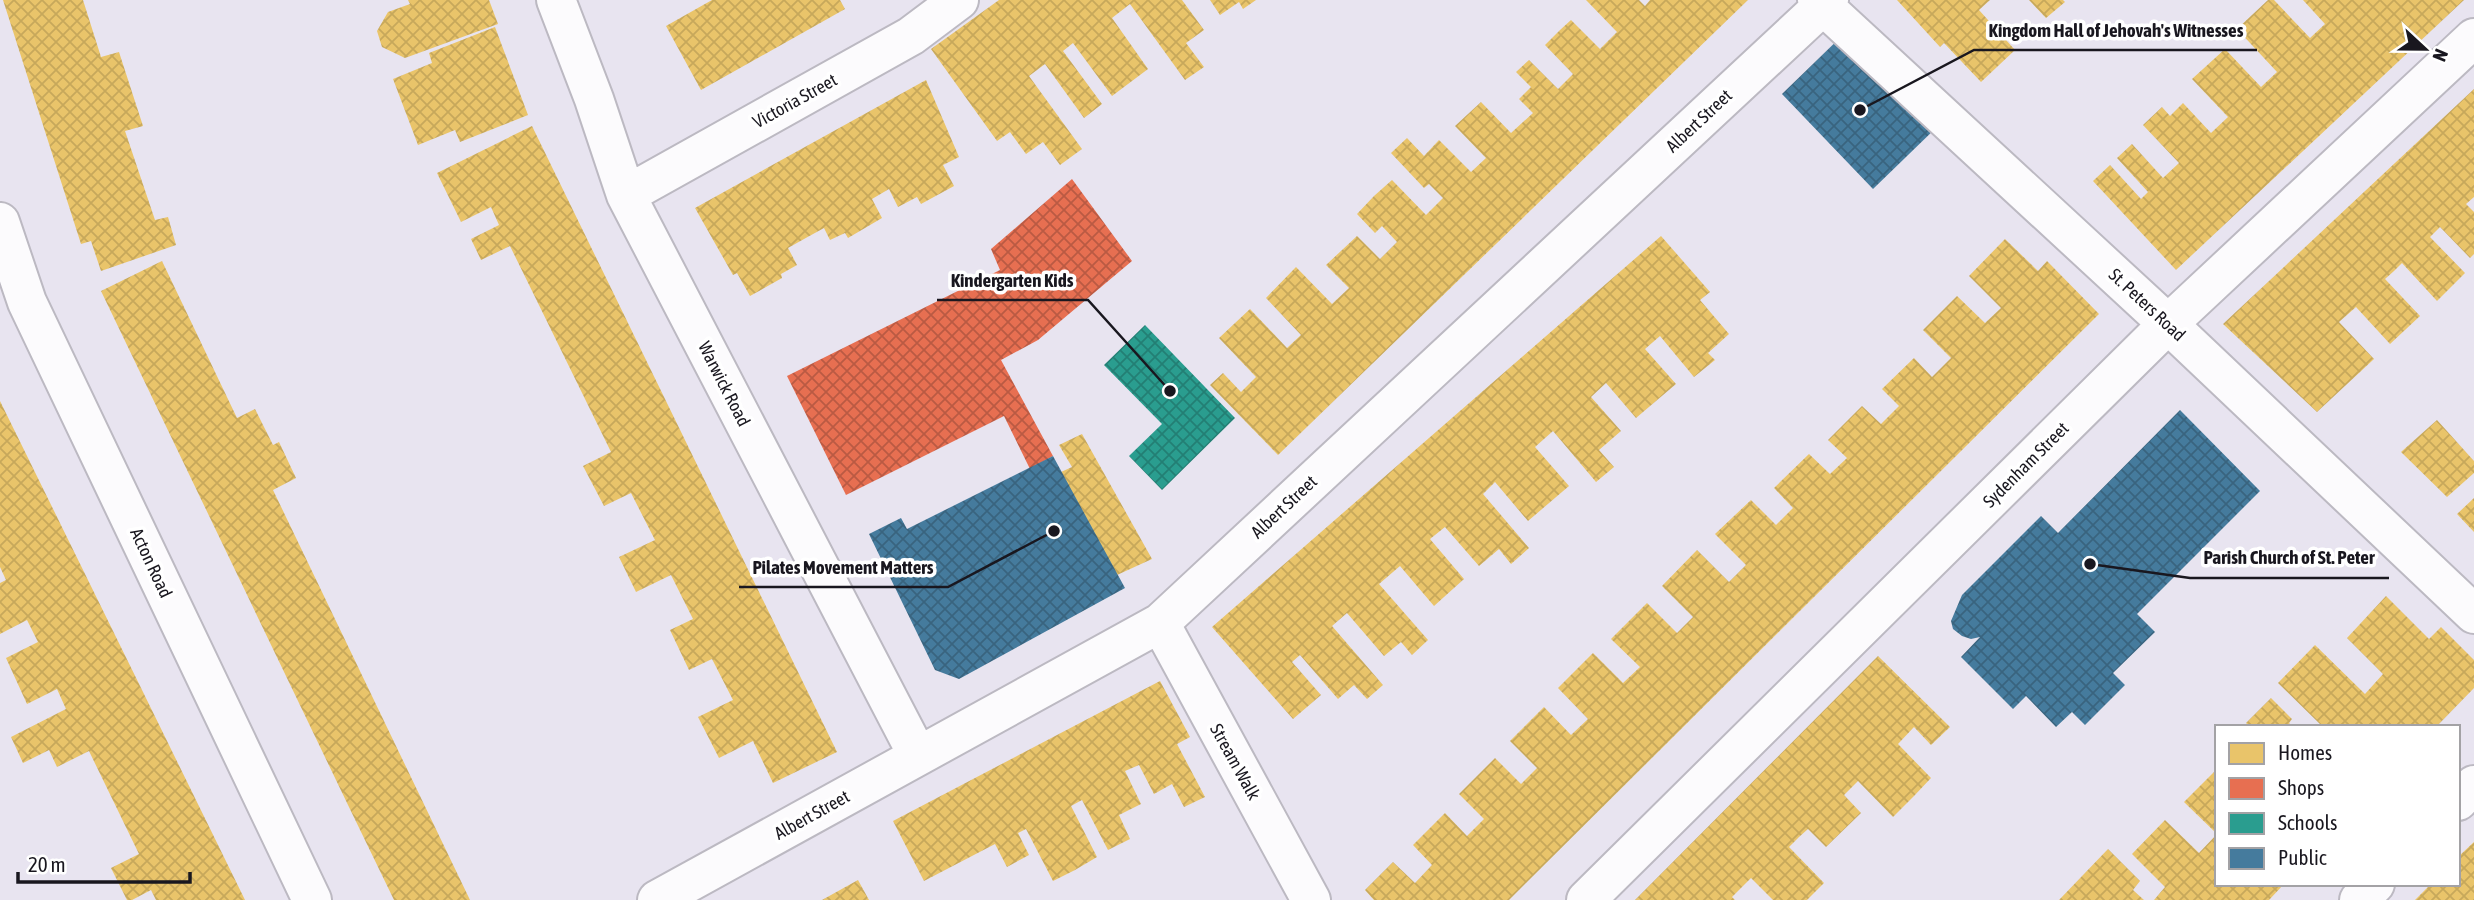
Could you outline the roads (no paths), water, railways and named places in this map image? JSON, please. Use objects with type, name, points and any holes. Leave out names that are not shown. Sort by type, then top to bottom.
[{"type":"street","name":"Warwick Road","points":[[556,0],[594,99],[626,195],[918,756]]},
{"type":"street","name":"Victoria Street","points":[[626,195],[911,36],[959,0]]},
{"type":"street","name":"St. Peters Road","points":[[1823,2],[2474,614]]},
{"type":"street","name":"Albert Street","points":[[657,900],[1160,623],[1823,2]]},
{"type":"street","name":"Sydenham Street","points":[[1586,900],[2168,324],[2474,38]]},
{"type":"street","name":"Acton Road","points":[[0,222],[27,302],[312,900]]},
{"type":"street","name":"Stream Walk","points":[[1160,623],[1311,900]]},
{"type":"street","points":[[2460,799],[2474,785]]},
{"type":"street","points":[[2359,900],[2373,886]]},
{"type":"place","name":"Kingdom Hall of Jehovah's Witnesses","points":[[1860,110]]},
{"type":"place","name":"Kindergarten Kids","points":[[1170,391]]},
{"type":"place","name":"Pilates Movement Matters","points":[[1054,531]]},
{"type":"place","name":"Parish Church of St. Peter","points":[[2090,564]]}]
